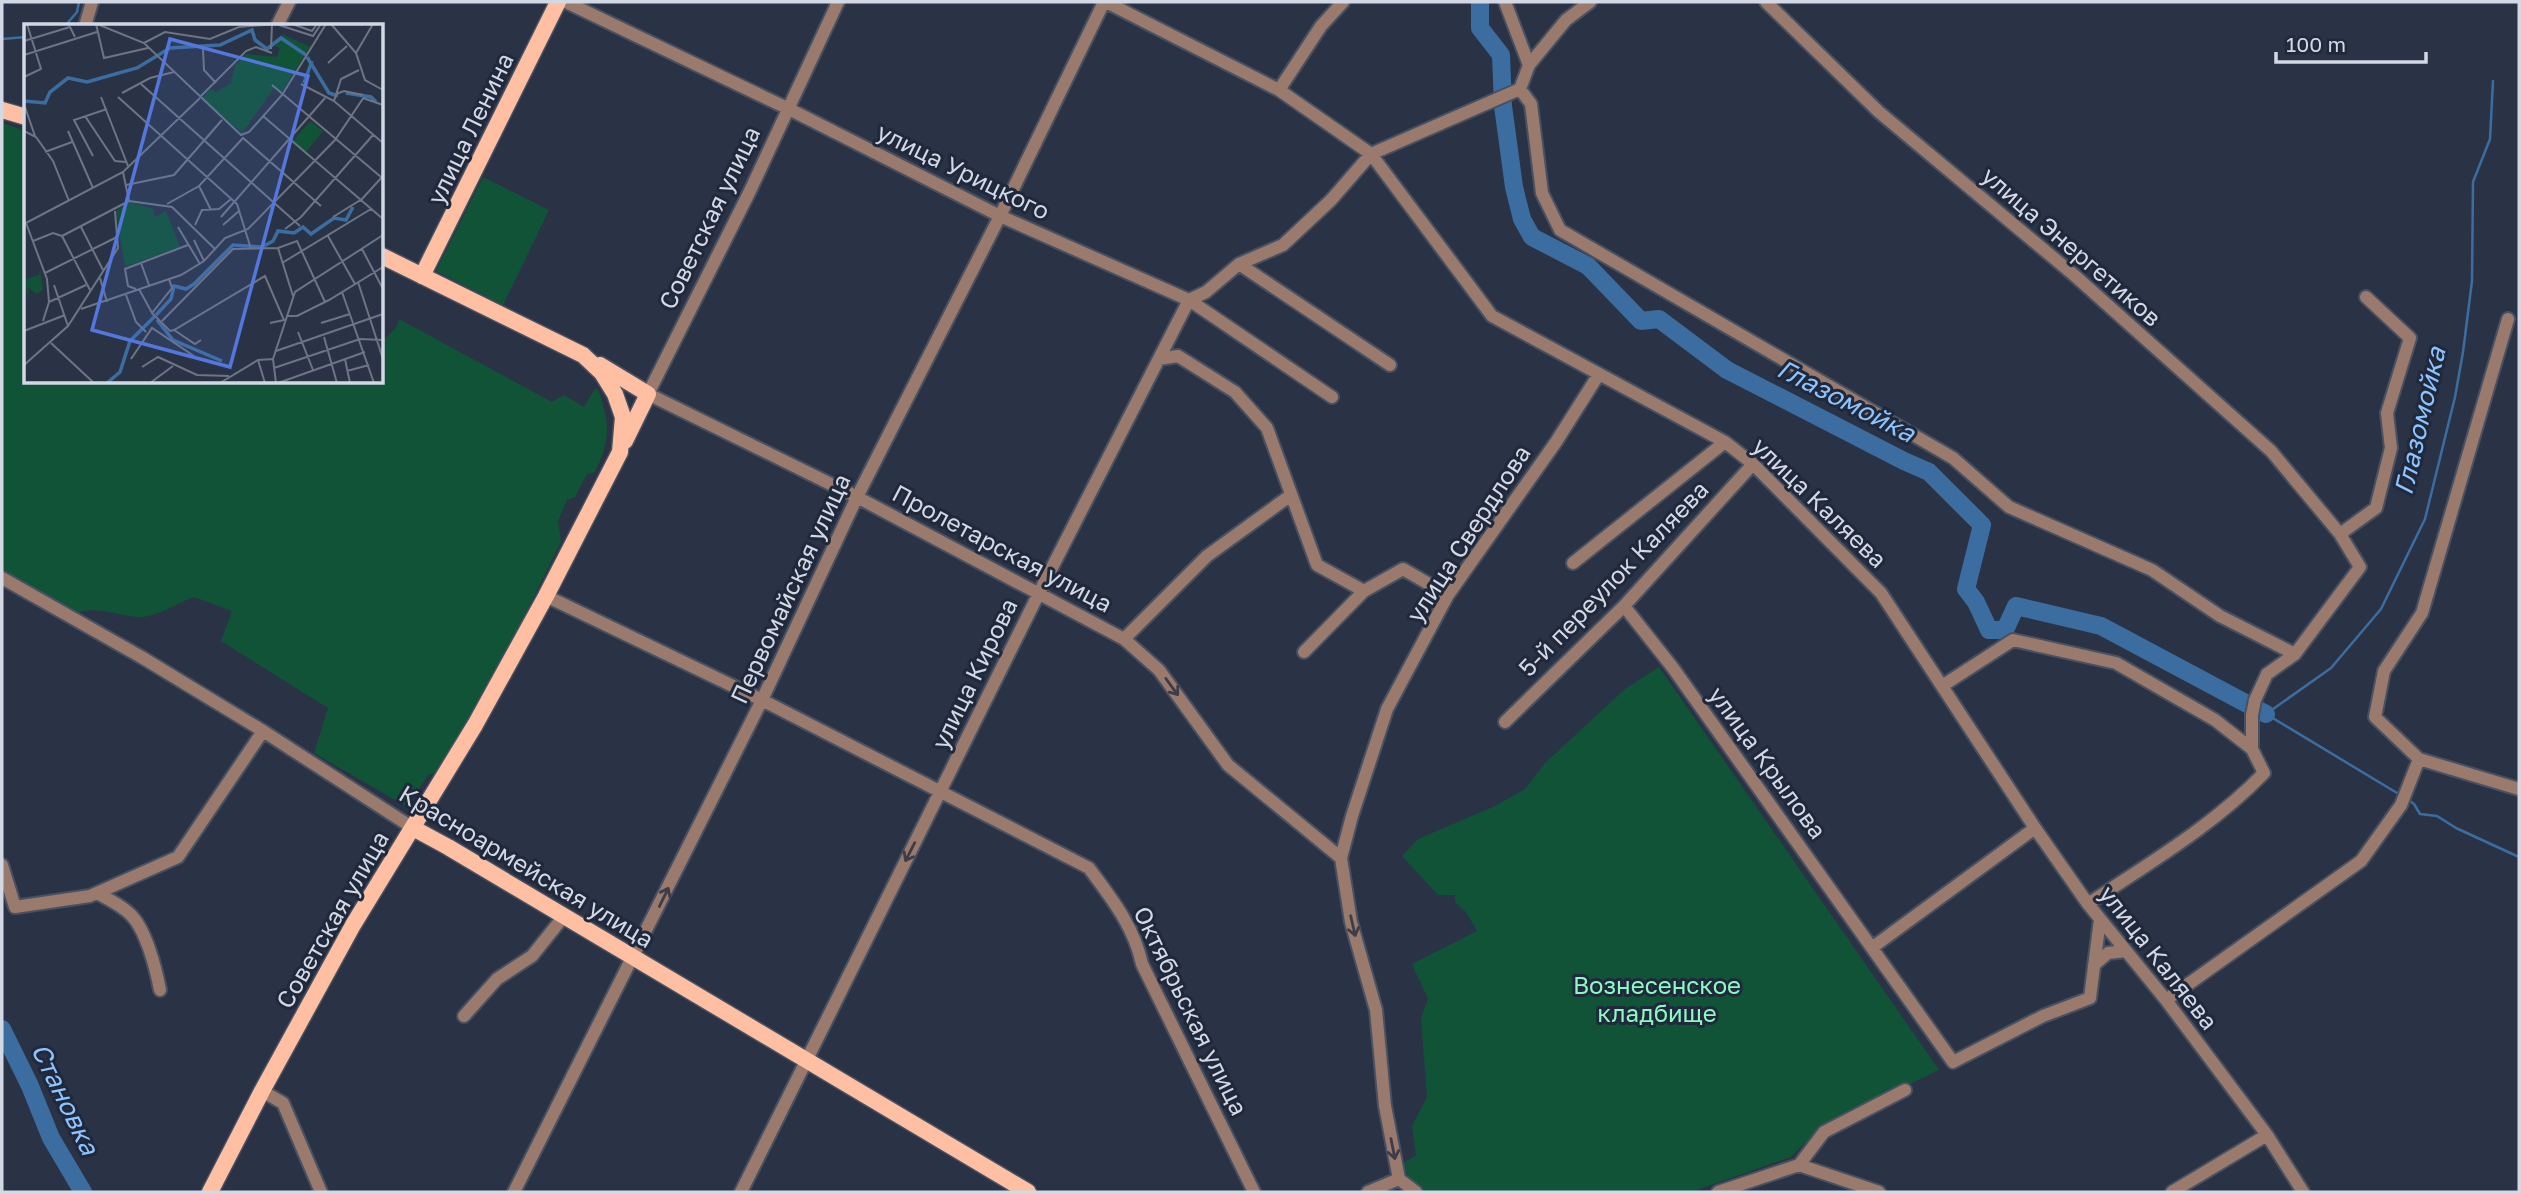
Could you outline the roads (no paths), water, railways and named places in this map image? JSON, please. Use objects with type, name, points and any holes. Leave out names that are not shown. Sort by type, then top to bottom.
[{"type":"main road","name":"улица Ленина","points":[[422,276],[558,2]]},
{"type":"main road","points":[[2,110],[24,116]]},
{"type":"main road","name":"Пролетарская улица","points":[[383,256],[583,355],[648,394]]},
{"type":"main road","name":"Пролетарская улица","points":[[583,355],[609,383],[623,418]]},
{"type":"main road","name":"Советская улица","points":[[209,1192],[353,925],[475,725],[546,596],[648,394]]},
{"type":"main road","name":"Советская улица","points":[[620,452],[623,418]]},
{"type":"main road","name":"Красноармейская улица","points":[[413,828],[1028,1192]]},
{"type":"street","points":[[86,24],[92,2]]},
{"type":"street","points":[[278,24],[289,2]]},
{"type":"street","name":"улица Урицкого","points":[[566,2],[789,109],[1000,216],[1189,300],[1332,397]]},
{"type":"street","name":"Советская улица","points":[[648,394],[751,191],[838,2]]},
{"type":"street","name":"улица Каляева","points":[[1105,2],[1279,90],[1371,153],[1492,316],[1725,442],[1753,464],[1881,593],[2088,904],[2166,1000],[2267,1135],[2303,1192]]},
{"type":"street","name":"Первомайская улица","points":[[514,1192],[762,700],[857,497],[1105,2]]},
{"type":"street","points":[[1279,90],[1321,26],[1343,2]]},
{"type":"street","points":[[1505,2],[1529,65]]},
{"type":"street","points":[[1189,300],[1206,292],[1239,264],[1283,245],[1331,200],[1371,153],[1520,89],[1529,65],[1566,20],[1590,2]]},
{"type":"street","name":"улица Энергетиков","points":[[1766,2],[1879,112],[2074,275],[2271,452],[2340,534],[2360,567],[2295,654]]},
{"type":"street","points":[[1520,89],[1531,104],[1542,193],[1560,230],[1953,458],[2009,507],[2152,570],[2220,616],[2295,654],[2267,674],[2255,700],[2252,749]]},
{"type":"street","points":[[1239,264],[1390,365]]},
{"type":"street","points":[[2340,534],[2376,508],[2391,448],[2388,414],[2410,338],[2365,298]]},
{"type":"street","name":"улица Кирова","points":[[741,1192],[1039,593],[1189,300]]},
{"type":"street","points":[[2508,319],[2422,613],[2384,671],[2375,717],[2419,759],[2519,789]]},
{"type":"street","points":[[1159,359],[1178,356],[1235,392],[1267,428],[1317,565],[1364,591]]},
{"type":"street","name":"улица Свердлова","points":[[1399,1179],[1385,1106],[1376,1010],[1351,922],[1342,858],[1352,816],[1387,709],[1448,595],[1556,442],[1599,374]]},
{"type":"street","name":"Пролетарская улица","points":[[648,394],[857,497],[1124,639],[1159,670],[1228,765],[1342,858]]},
{"type":"street","points":[[1573,563],[1725,442]]},
{"type":"street","name":"5-й переулок Каляева","points":[[1505,722],[1623,606],[1753,464]]},
{"type":"street","points":[[1124,639],[1207,556],[1291,495]]},
{"type":"street","points":[[1304,652],[1364,591],[1403,569],[1448,595]]},
{"type":"street","name":"Красноармейская улица","points":[[2,578],[262,731],[413,828]]},
{"type":"street","name":"Октябрьская улица","points":[[546,596],[762,700],[1089,868],[1138,943],[1142,964],[1254,1192]]},
{"type":"street","name":"улица Крылова","points":[[1623,606],[1673,668],[1953,1062],[2043,1016],[2090,998],[2100,919]]},
{"type":"street","points":[[1942,686],[2012,640],[2116,663],[2215,720],[2252,749],[2264,773],[2243,794],[2198,831],[2088,904]]},
{"type":"street","points":[[2,865],[15,907],[90,896],[178,857],[262,731]]},
{"type":"street","points":[[2166,1000],[2361,860],[2401,805],[2419,759]]},
{"type":"street","points":[[1873,947],[2035,828]]},
{"type":"street","points":[[97,893],[131,914],[139,926],[160,990]]},
{"type":"street","points":[[464,1016],[497,979],[532,956],[564,916]]},
{"type":"street","points":[[2094,965],[2108,953],[2126,951]]},
{"type":"street","points":[[1718,1192],[1800,1165],[1824,1132],[1905,1090]]},
{"type":"street","points":[[262,1091],[283,1103],[321,1192]]},
{"type":"street","points":[[2172,1192],[2267,1135]]},
{"type":"street","points":[[1800,1165],[1879,1192]]},
{"type":"street","points":[[1368,1192],[1399,1179],[1416,1192]]},
{"type":"waterway","points":[[67,24],[77,12],[79,2]]},
{"type":"waterway","name":"Глазомойка","points":[[1480,2],[1480,28],[1501,55],[1503,106],[1514,187],[1522,219],[1532,237],[1588,266],[1641,321],[1659,319],[1727,370],[1929,472],[1982,525],[1966,589],[1976,602],[1989,630],[2005,630],[2016,606],[2101,626],[2266,714]]},
{"type":"waterway","points":[[2,39],[24,37]]},
{"type":"waterway","name":"Глазомойка","points":[[2402,796],[2266,714],[2331,668],[2381,609],[2425,519],[2455,397],[2463,352],[2472,281],[2473,182],[2490,139],[2493,81]]},
{"type":"waterway","name":"Глазомойка","points":[[2407,799],[2420,814],[2437,816],[2456,828],[2519,857]]},
{"type":"waterway","name":"Становка","points":[[2,1029],[30,1086],[51,1138],[83,1192]]},
{"type":"park label","name":"Вознесенское кладбище","points":[[1657,1000]]}]
